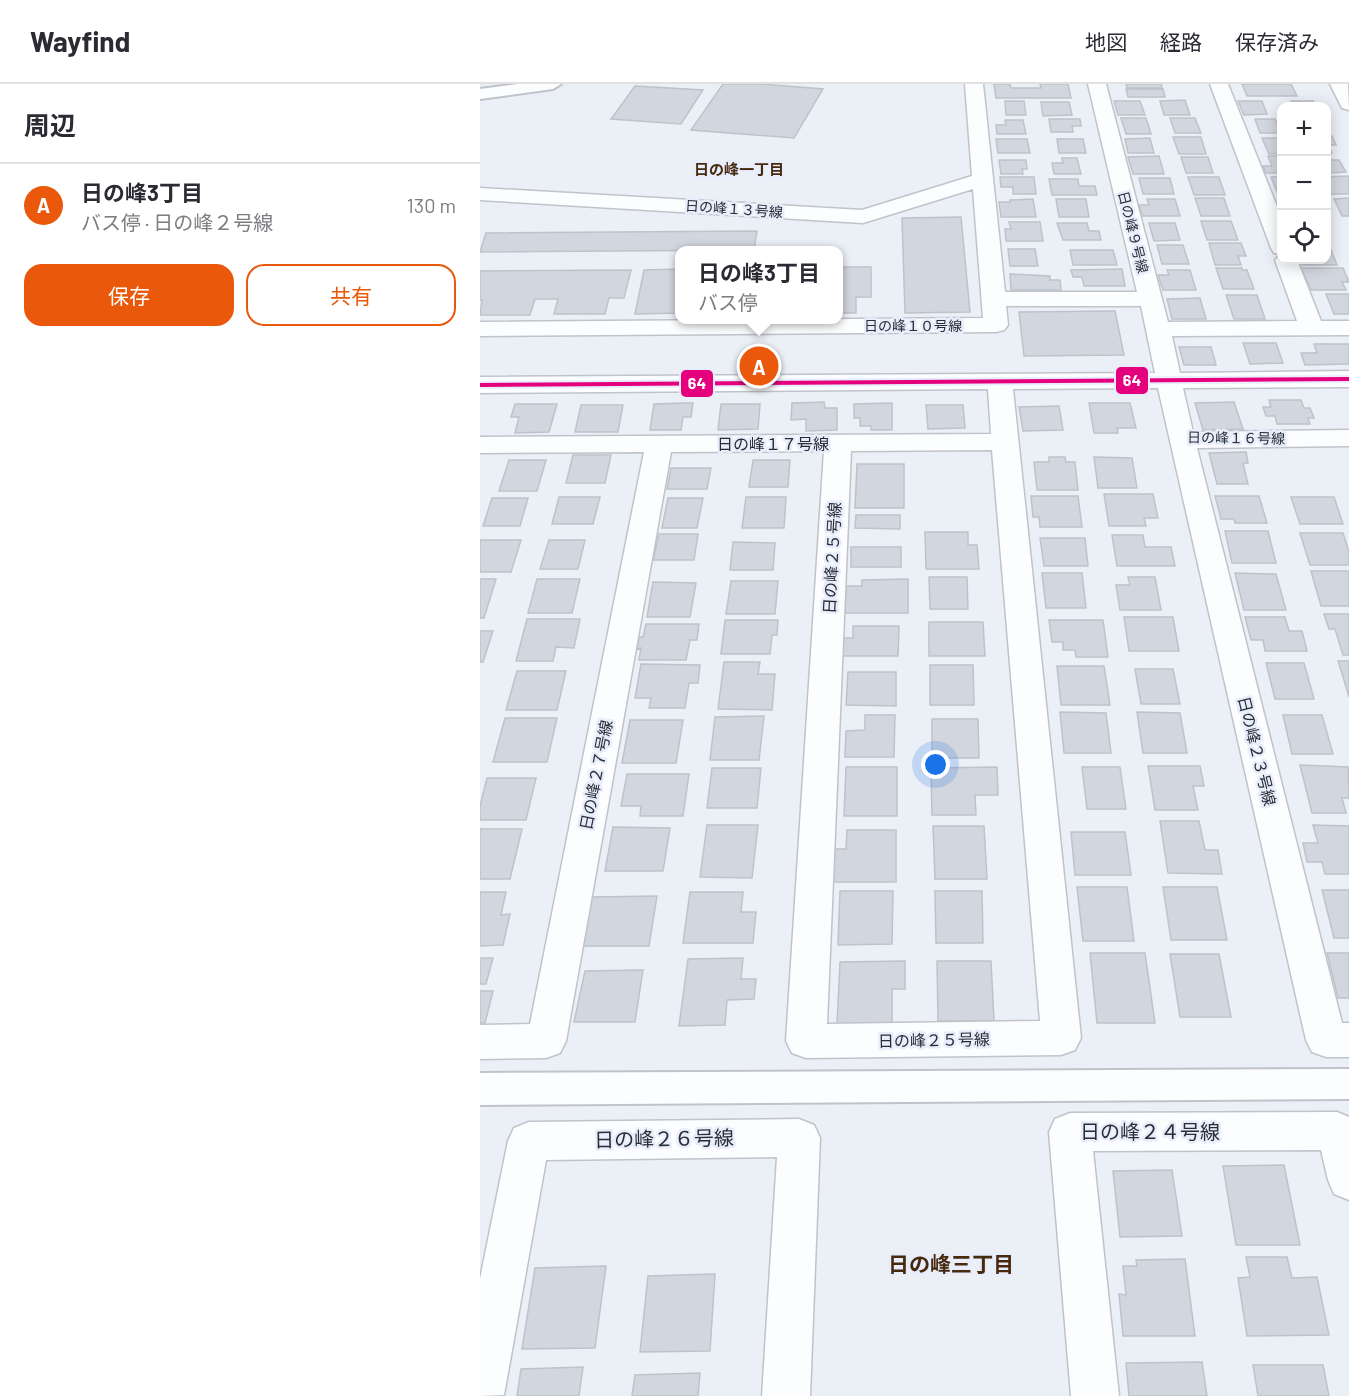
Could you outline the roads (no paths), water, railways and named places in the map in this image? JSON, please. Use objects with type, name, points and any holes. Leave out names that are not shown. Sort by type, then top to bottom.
[{"type":"street","points":[[480,93],[553,84]]},
{"type":"street","name":"日の峰１０号線","points":[[480,328],[996,325],[974,84]]},
{"type":"street","name":"日の峰９号線","points":[[1096,84],[1158,329],[1168,380]]},
{"type":"street","points":[[1219,84],[1277,237]]},
{"type":"street","points":[[1338,84],[1349,104]]},
{"type":"street","name":"日の峰１３号線","points":[[480,194],[863,217],[983,179]]},
{"type":"street","points":[[1288,264],[1312,328]]},
{"type":"street","points":[[994,299],[1150,299]]},
{"type":"street","points":[[1158,329],[1349,328]]},
{"type":"street","points":[[480,385],[1349,379]]},
{"type":"street","name":"日の峰１６号線","points":[[1168,380],[1182,440],[1349,438]]},
{"type":"street","points":[[1000,381],[1005,442]]},
{"type":"street","name":"日の峰２３号線","points":[[1182,440],[1326,1040],[1349,1040]]},
{"type":"street","name":"日の峰２５号線","points":[[838,444],[806,1041],[1061,1038],[1005,442]]},
{"type":"street","name":"日の峰１７号線","points":[[482,452],[659,444],[1005,442]]},
{"type":"street","name":"日の峰２７号線","points":[[480,1042],[546,1041],[659,444]]},
{"type":"street","points":[[480,1089],[1349,1084]]},
{"type":"street","name":"日の峰２４号線","points":[[1095,1396],[1070,1132],[1337,1131],[1349,1179]]},
{"type":"street","name":"日の峰２６号線","points":[[480,1395],[530,1141],[799,1138],[786,1396]]},
{"type":"place","name":"日の峰3丁目","points":[[759,366]]},
{"type":"district","name":"日の峰一丁目","points":[[739,170]]},
{"type":"district","name":"日の峰三丁目","points":[[951,1265]]}]
